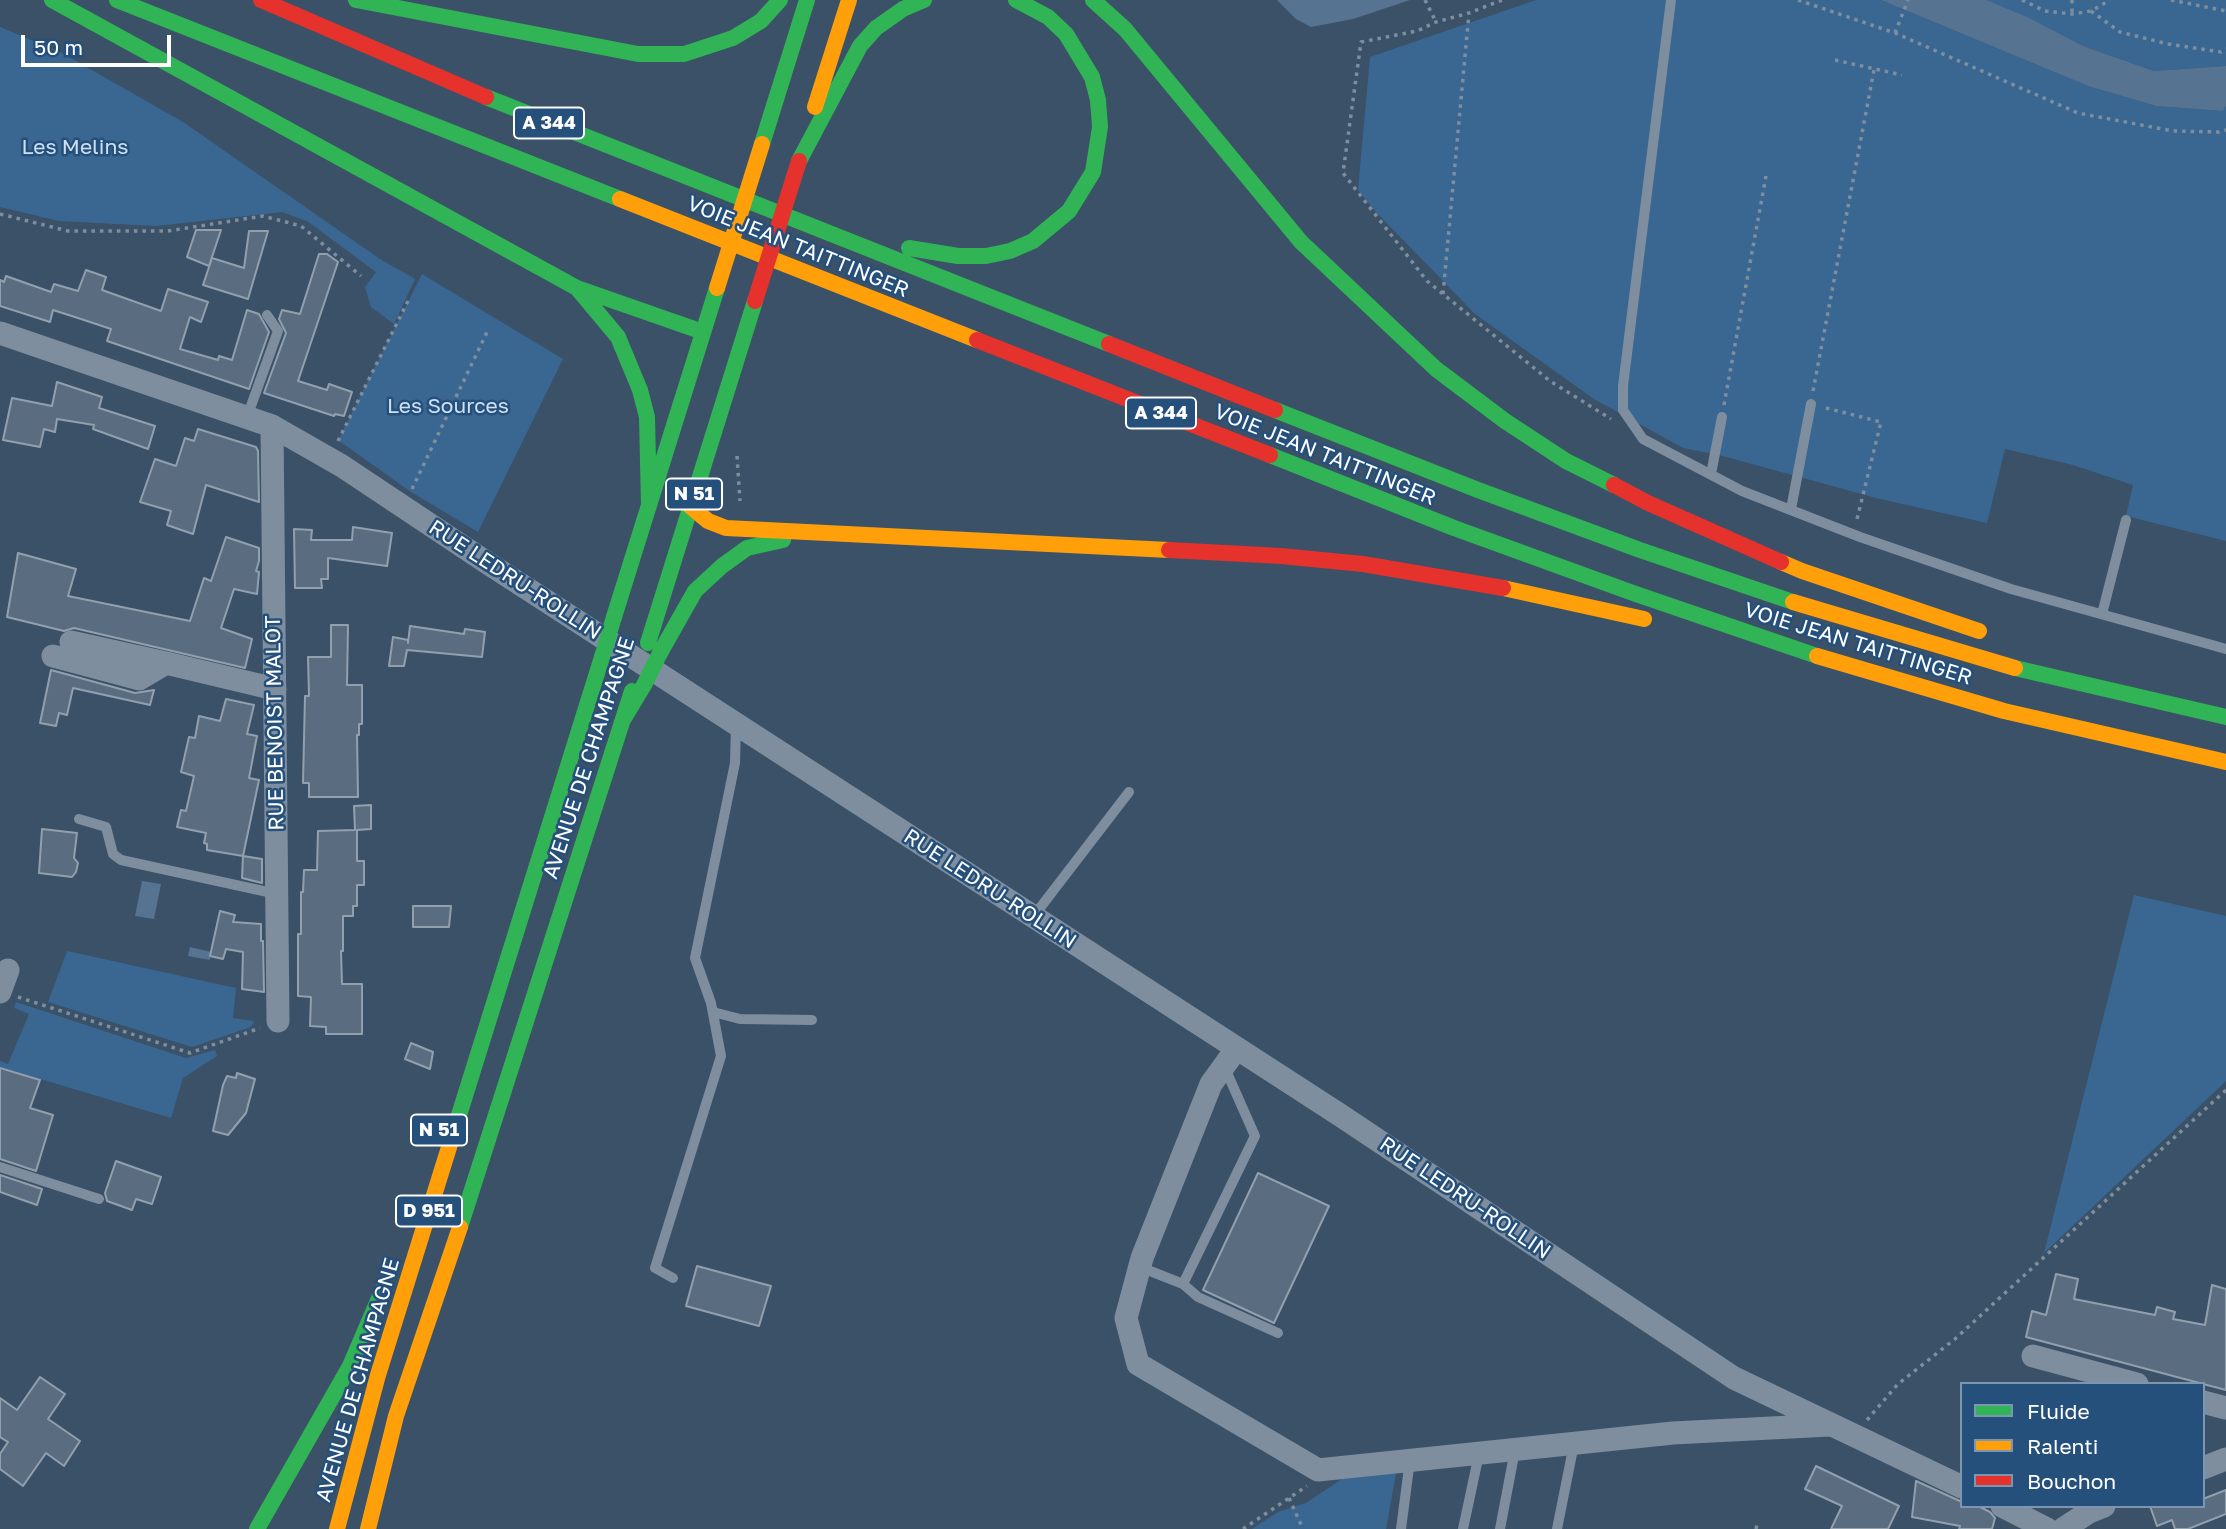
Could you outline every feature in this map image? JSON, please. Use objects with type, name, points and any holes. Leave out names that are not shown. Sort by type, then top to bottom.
[{"type":"main road","points":[[52,0],[577,288],[722,338]]},
{"type":"main road","name":"VOIE JEAN TAITTINGER","points":[[117,0],[1454,528],[1633,593],[1821,657],[2004,711],[2226,762]]},
{"type":"main road","name":"VOIE JEAN TAITTINGER","points":[[261,0],[531,116],[1465,485],[1640,550],[1805,606],[2007,666],[2224,716]]},
{"type":"main road","points":[[356,0],[638,54],[684,54],[733,38],[761,21],[780,0]]},
{"type":"main road","name":"AVENUE DE CHAMPAGNE","points":[[368,1529],[397,1416],[623,720],[654,648],[690,506],[722,338],[717,288],[807,0]]},
{"type":"main road","name":"AVENUE DE CHAMPAGNE","points":[[337,1529],[377,1375],[660,471],[722,338],[755,301],[849,0]]},
{"type":"main road","points":[[799,160],[860,46],[876,28],[903,9],[924,0]]},
{"type":"main road","points":[[841,238],[958,256],[986,256],[1010,251],[1033,241],[1052,228],[1069,211],[1093,172],[1100,127],[1098,100],[1092,77],[1066,34],[1048,17],[1016,0]]},
{"type":"main road","points":[[1093,0],[1125,29],[1301,242],[1436,369],[1505,421],[1566,461],[1648,503],[1802,571],[1997,638]]},
{"type":"main road","points":[[577,288],[618,337],[640,390],[647,417],[649,506]]},
{"type":"main road","points":[[660,471],[690,506],[708,521],[726,528],[1281,556],[1363,564],[1514,590],[1661,622]]},
{"type":"main road","points":[[654,648],[695,592],[722,566],[747,548],[816,533]]},
{"type":"main road","points":[[1688,628],[1821,657]]},
{"type":"main road","points":[[2078,666],[2224,716]]},
{"type":"main road","name":"N 51","points":[[407,1228],[498,951],[528,895]]},
{"type":"main road","points":[[415,1407],[454,1245]]},
{"type":"main road","points":[[257,1529],[350,1366],[387,1279]]},
{"type":"street","name":"RUE LEDRU-ROLLIN","points":[[0,333],[272,426],[329,458],[1033,917],[1230,1057],[1734,1378],[1960,1485]]},
{"type":"street","name":"RUE BENOIST MALOT","points":[[272,426],[278,1021]]},
{"type":"street","points":[[71,642],[275,689]]},
{"type":"street","points":[[52,656],[139,678],[166,663]]},
{"type":"street","points":[[1230,1057],[1211,1084],[1140,1267],[1126,1318],[1138,1364],[1318,1470],[1674,1433],[1843,1430]]},
{"type":"street","points":[[2033,1356],[2130,1382]]},
{"type":"street","points":[[2205,1403],[2226,1408]]},
{"type":"street","points":[[2205,1467],[2226,1459]]},
{"type":"street","points":[[2006,1508],[2042,1528]]},
{"type":"street","points":[[2063,1529],[2099,1508]]},
{"type":"lane","points":[[1671,0],[1623,386],[1623,411],[1643,439],[1742,491],[1853,534],[2011,589],[2226,649]]},
{"type":"lane","points":[[247,417],[278,331],[267,314]]},
{"type":"lane","points":[[1791,509],[1811,404]]},
{"type":"lane","points":[[1711,474],[1722,417]]},
{"type":"lane","points":[[2102,614],[2126,520]]},
{"type":"lane","points":[[673,1278],[655,1268],[721,1056],[713,1012],[695,958],[734,763],[736,724]]},
{"type":"lane","points":[[1033,917],[1129,792]]},
{"type":"lane","points":[[79,819],[106,827],[113,854],[121,860],[277,894]]},
{"type":"lane","points":[[713,1012],[740,1019],[812,1020]]},
{"type":"lane","points":[[1183,1284],[1255,1136],[1230,1057]]},
{"type":"lane","points":[[0,1167],[99,1199]]},
{"type":"lane","points":[[1140,1267],[1183,1284],[1198,1297],[1278,1333]]},
{"type":"lane","points":[[1557,1529],[1574,1444]]},
{"type":"lane","points":[[1500,1529],[1515,1450]]},
{"type":"lane","points":[[1463,1529],[1479,1454]]},
{"type":"lane","points":[[1401,1529],[1410,1460]]},
{"type":"path","points":[[1502,0],[1417,31],[1361,42],[1343,173],[1427,281],[1550,381],[1643,439]]},
{"type":"path","points":[[1798,0],[1895,33],[2078,113],[2173,131],[2226,130]]},
{"type":"path","points":[[1895,33],[1908,0]]},
{"type":"path","points":[[2022,0],[2045,10],[2072,14],[2091,11],[2110,0]]},
{"type":"path","points":[[2072,0],[2072,14]]},
{"type":"path","points":[[2171,0],[2226,12]]},
{"type":"path","points":[[1425,1],[1436,22]]},
{"type":"path","points":[[2091,11],[2120,32],[2168,44],[2221,52],[2226,49]]},
{"type":"path","points":[[1443,294],[1469,13]]},
{"type":"path","points":[[1835,60],[1902,75]]},
{"type":"path","points":[[1853,534],[1881,422],[1811,404],[1874,70]]},
{"type":"path","points":[[1722,417],[1766,176]]},
{"type":"path","points":[[0,214],[68,231],[168,231],[263,216],[302,226],[361,276]]},
{"type":"path","points":[[329,458],[408,301]]},
{"type":"path","points":[[403,507],[488,330]]},
{"type":"path","points":[[23,999],[190,1053],[278,1021]]},
{"type":"path","points":[[1843,1430],[1955,1339],[2226,1090]]},
{"type":"path","points":[[1243,1529],[1310,1484],[1318,1470]]},
{"type":"path","points":[[1289,1498],[1303,1529]]},
{"type":"green space","points":[[1536,0],[1881,0],[2088,86],[2156,106],[2223,111],[2226,106],[2226,541],[2126,516],[2133,485],[2073,465],[2005,449],[1987,523],[1876,498],[1719,455],[1683,448],[1594,399],[1475,314],[1358,190],[1370,57]]},
{"type":"green space","points":[[1985,0],[2226,0],[2226,66],[2154,71],[2083,46]]},
{"type":"green space","name":"Les Melins","points":[[0,27],[62,53],[183,122],[380,259],[415,279],[394,324],[371,307],[365,287],[376,272],[307,221],[282,212],[156,226],[59,221],[0,207]]},
{"type":"green space","name":"Les Sources","points":[[422,274],[563,359],[478,532],[411,492],[338,440]]},
{"type":"green space","points":[[2134,895],[2226,916],[2226,1081],[2044,1253]]},
{"type":"green space","points":[[67,951],[236,988],[233,1018],[254,1021],[251,1027],[192,1047],[48,1002]]},
{"type":"green space","points":[[16,1002],[186,1058],[215,1050],[217,1056],[183,1078],[171,1118],[0,1067],[0,1061],[8,1064],[29,1014],[14,1008]]},
{"type":"green space","points":[[1396,1473],[1386,1529],[1252,1529],[1278,1512],[1306,1503],[1342,1479]]},
{"type":"shaded area","points":[[1277,0],[1410,0],[1353,19],[1311,27],[1296,19]]},
{"type":"shaded area","points":[[1881,0],[1986,0],[2027,17],[2083,46],[2154,71],[2226,66],[2226,106],[2223,111],[2156,106],[2088,86]]},
{"type":"shaded area","points":[[142,881],[161,884],[154,919],[135,916]]},
{"type":"shaded area","points":[[190,947],[211,952],[210,960],[188,956]]},
{"type":"building","points":[[196,230],[221,230],[209,266],[187,257]]},
{"type":"building","points":[[249,231],[268,231],[248,299],[203,285],[212,258],[244,268]]},
{"type":"building","points":[[319,254],[327,254],[338,262],[298,381],[327,390],[329,384],[352,392],[344,416],[334,416],[264,393],[286,333],[279,319],[282,310],[300,314]]},
{"type":"building","points":[[86,270],[106,277],[102,290],[161,311],[168,289],[208,302],[201,322],[190,317],[180,349],[218,360],[219,356],[232,360],[247,310],[259,314],[269,332],[249,389],[107,341],[111,329],[81,319],[53,310],[50,322],[0,306],[0,280],[4,282],[6,276],[51,292],[54,284],[78,291]]},
{"type":"building","points":[[57,382],[102,397],[99,408],[155,426],[148,449],[93,429],[94,425],[57,419],[55,432],[44,429],[40,447],[3,440],[12,398],[52,406]]},
{"type":"building","points":[[198,429],[256,447],[259,502],[206,485],[193,534],[167,525],[171,511],[140,502],[155,459],[176,466],[185,438],[194,441]]},
{"type":"building","points":[[353,527],[392,533],[387,566],[328,558],[328,579],[321,579],[322,588],[295,588],[294,529],[312,530],[311,540],[352,540]]},
{"type":"building","points":[[226,537],[259,548],[257,594],[234,589],[221,628],[252,639],[245,668],[74,628],[64,631],[7,617],[18,553],[76,569],[68,596],[190,621],[204,578],[211,581]]},
{"type":"building","points":[[331,625],[348,625],[347,685],[362,685],[362,724],[359,724],[357,735],[358,797],[309,797],[309,783],[303,783],[305,696],[309,696],[308,657],[331,657]]},
{"type":"building","points":[[410,626],[464,634],[465,629],[485,632],[482,657],[407,650],[404,666],[389,666],[393,637],[408,640],[408,643]]},
{"type":"building","points":[[51,670],[135,693],[154,690],[150,705],[73,688],[67,715],[59,713],[56,726],[40,723]]},
{"type":"building","points":[[226,699],[254,705],[247,734],[257,736],[249,778],[259,780],[243,856],[207,850],[207,844],[204,843],[206,833],[177,827],[181,810],[186,811],[194,776],[181,772],[189,737],[195,738],[199,716],[220,721]]},
{"type":"building","points":[[371,805],[371,829],[357,830],[357,861],[364,861],[364,885],[357,885],[357,906],[353,906],[353,916],[343,916],[341,951],[342,984],[362,984],[362,1034],[326,1034],[326,1027],[310,1026],[311,997],[298,996],[298,934],[301,934],[304,870],[317,870],[318,831],[355,830],[354,806]]},
{"type":"building","points":[[42,829],[77,833],[74,858],[78,863],[72,877],[39,873]]},
{"type":"building","points":[[243,856],[262,859],[262,883],[242,878]]},
{"type":"building","points":[[413,906],[451,906],[449,927],[413,927]]},
{"type":"building","points":[[220,911],[235,915],[233,922],[261,924],[264,992],[242,989],[243,952],[226,949],[223,959],[210,956]]},
{"type":"building","points":[[411,1043],[433,1052],[430,1069],[405,1059]]},
{"type":"building","points":[[0,1068],[40,1080],[30,1108],[53,1115],[36,1171],[0,1159]]},
{"type":"building","points":[[237,1073],[255,1079],[246,1113],[228,1135],[213,1131],[223,1085],[227,1076],[236,1078]]},
{"type":"building","points":[[116,1161],[161,1177],[152,1204],[136,1199],[132,1210],[107,1201],[105,1193]]},
{"type":"building","points":[[1258,1173],[1329,1206],[1274,1323],[1203,1290]]},
{"type":"building","points":[[0,1175],[42,1189],[37,1205],[0,1192]]},
{"type":"building","points":[[697,1266],[771,1286],[759,1326],[686,1306]]},
{"type":"building","points":[[2056,1274],[2078,1279],[2074,1299],[2155,1315],[2157,1307],[2175,1312],[2173,1319],[2205,1325],[2212,1285],[2226,1289],[2226,1390],[2205,1384],[2205,1382],[2196,1382],[2026,1337],[2032,1311],[2046,1315]]},
{"type":"building","points":[[40,1377],[65,1394],[48,1419],[80,1441],[64,1466],[46,1453],[23,1486],[0,1469],[0,1454],[8,1442],[0,1437],[0,1398],[17,1410]]},
{"type":"building","points":[[1816,1466],[1899,1506],[1888,1529],[1831,1529],[1842,1506],[1805,1489]]},
{"type":"building","points":[[1916,1481],[1960,1501],[1960,1508],[1982,1508],[1995,1518],[1992,1529],[1959,1529],[1960,1526],[1912,1517]]},
{"type":"building","points":[[2226,1490],[2226,1514],[2188,1529],[2175,1529],[2172,1520],[2157,1526],[2151,1508],[2205,1508],[2205,1498]]},
{"type":"traffic: fast","points":[[52,0],[577,288],[703,332]]},
{"type":"traffic: fast","points":[[117,0],[620,199]]},
{"type":"traffic: fast","points":[[356,0],[638,54],[684,54],[733,38],[761,21],[780,0]]},
{"type":"traffic: fast","points":[[762,144],[807,0]]},
{"type":"traffic: fast","points":[[799,161],[860,46],[876,28],[903,9],[924,0]]},
{"type":"traffic: fast","points":[[909,248],[958,256],[986,256],[1010,251],[1033,241],[1069,211],[1093,172],[1100,127],[1098,100],[1092,77],[1066,34],[1048,17],[1016,0]]},
{"type":"traffic: fast","points":[[1093,0],[1125,29],[1301,242],[1436,369],[1505,421],[1566,461],[1614,485]]},
{"type":"traffic: fast","points":[[486,97],[1109,344]]},
{"type":"traffic: fast","points":[[577,288],[618,337],[640,390],[647,417],[649,506]]},
{"type":"traffic: fast","points":[[614,617],[717,288]]},
{"type":"traffic: fast","points":[[648,643],[755,301]]},
{"type":"traffic: fast","points":[[1275,410],[1478,490],[1640,550],[1793,602]]},
{"type":"traffic: fast","points":[[1270,455],[1454,528],[1817,656]]},
{"type":"traffic: fast","points":[[660,653],[695,591],[722,566],[747,548],[783,540]]},
{"type":"traffic: fast","points":[[602,657],[614,617]]},
{"type":"traffic: fast","points":[[644,685],[660,653]]},
{"type":"traffic: fast","points":[[455,1128],[602,657]]},
{"type":"traffic: fast","points":[[2015,668],[2226,717]]},
{"type":"traffic: fast","points":[[623,720],[644,685]]},
{"type":"traffic: fast","points":[[460,1227],[632,691]]},
{"type":"traffic: fast","points":[[257,1529],[350,1366],[383,1289]]},
{"type":"traffic: slow","points":[[815,107],[849,0]]},
{"type":"traffic: slow","points":[[717,288],[762,144]]},
{"type":"traffic: slow","points":[[620,199],[977,340]]},
{"type":"traffic: slow","points":[[690,506],[708,521],[726,528],[1169,550]]},
{"type":"traffic: slow","points":[[1781,562],[1979,631]]},
{"type":"traffic: slow","points":[[1503,588],[1644,619]]},
{"type":"traffic: slow","points":[[1793,602],[2015,668]]},
{"type":"traffic: slow","points":[[1817,656],[2004,711],[2226,762]]},
{"type":"traffic: slow","points":[[337,1529],[378,1375],[455,1128]]},
{"type":"traffic: slow","points":[[368,1529],[396,1416],[460,1227]]},
{"type":"traffic: jam","points":[[261,0],[486,97]]},
{"type":"traffic: jam","points":[[755,301],[799,161]]},
{"type":"traffic: jam","points":[[977,340],[1270,455]]},
{"type":"traffic: jam","points":[[1109,344],[1275,410]]},
{"type":"traffic: jam","points":[[1614,485],[1648,503],[1781,562]]},
{"type":"traffic: jam","points":[[1169,550],[1363,564],[1503,588]]}]
